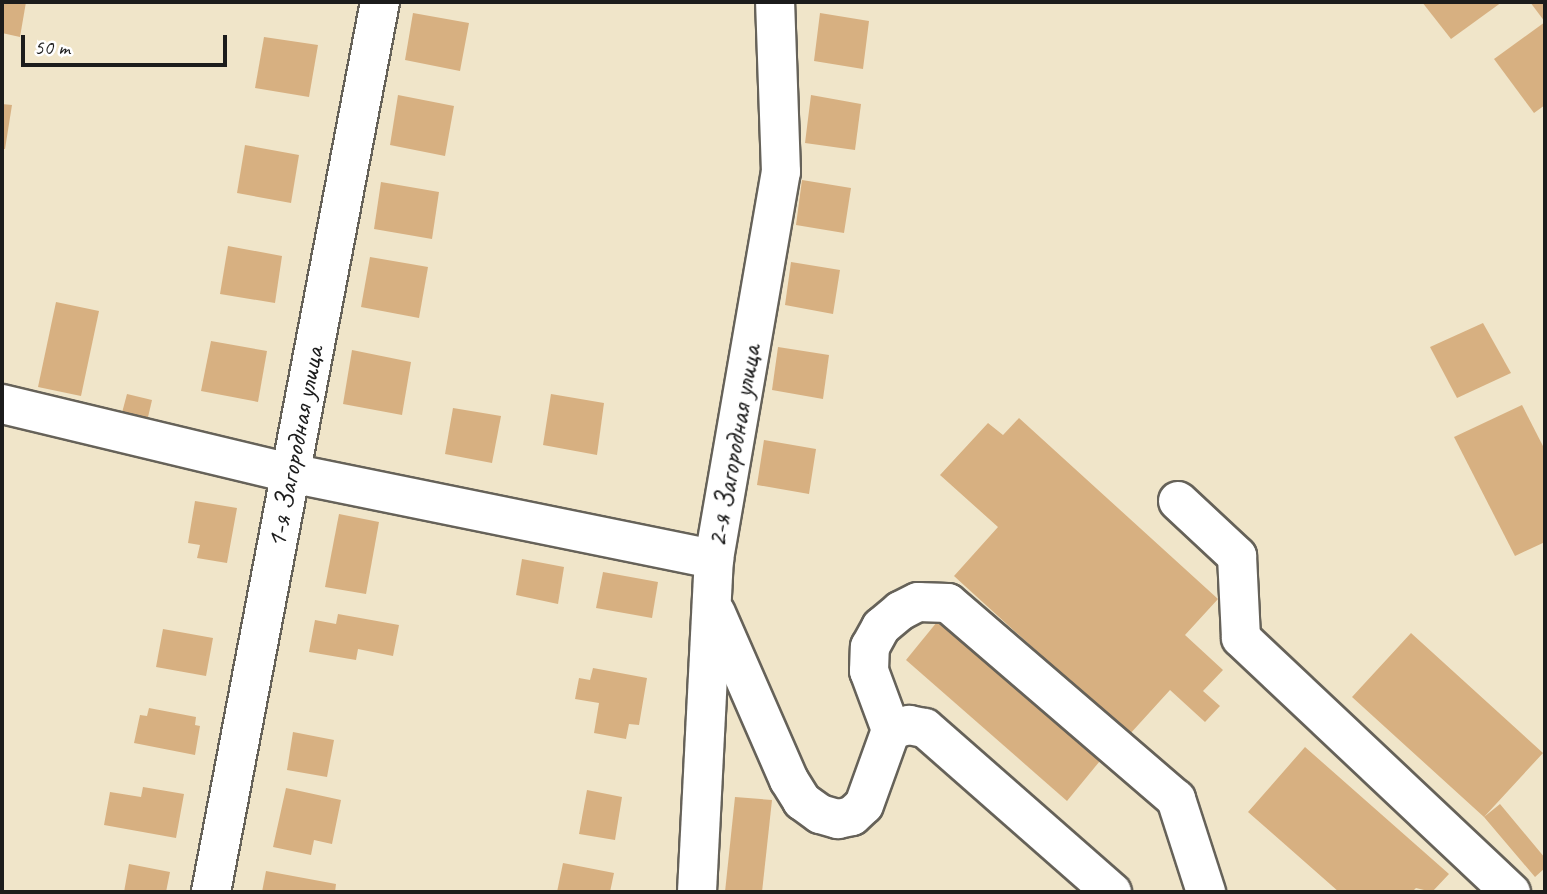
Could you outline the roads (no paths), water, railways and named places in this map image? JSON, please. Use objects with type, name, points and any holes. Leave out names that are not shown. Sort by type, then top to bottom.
[{"type":"street","name":"1-я Загородная улица","points":[[211,892],[380,2]]},
{"type":"street","name":"2-я Загородная улица","points":[[697,892],[714,559],[781,172],[775,2]]},
{"type":"street","points":[[2,404],[290,472],[714,559]]},
{"type":"street","points":[[1178,501],[1237,556],[1241,638],[1511,892]]},
{"type":"street","points":[[713,608],[789,780],[802,801],[820,814],[845,817],[864,805],[891,730],[869,671],[870,647],[881,627],[900,611],[918,601],[948,603],[1176,799],[1206,892]]},
{"type":"street","points":[[891,730],[909,725],[925,729],[944,742],[1112,892]]}]
